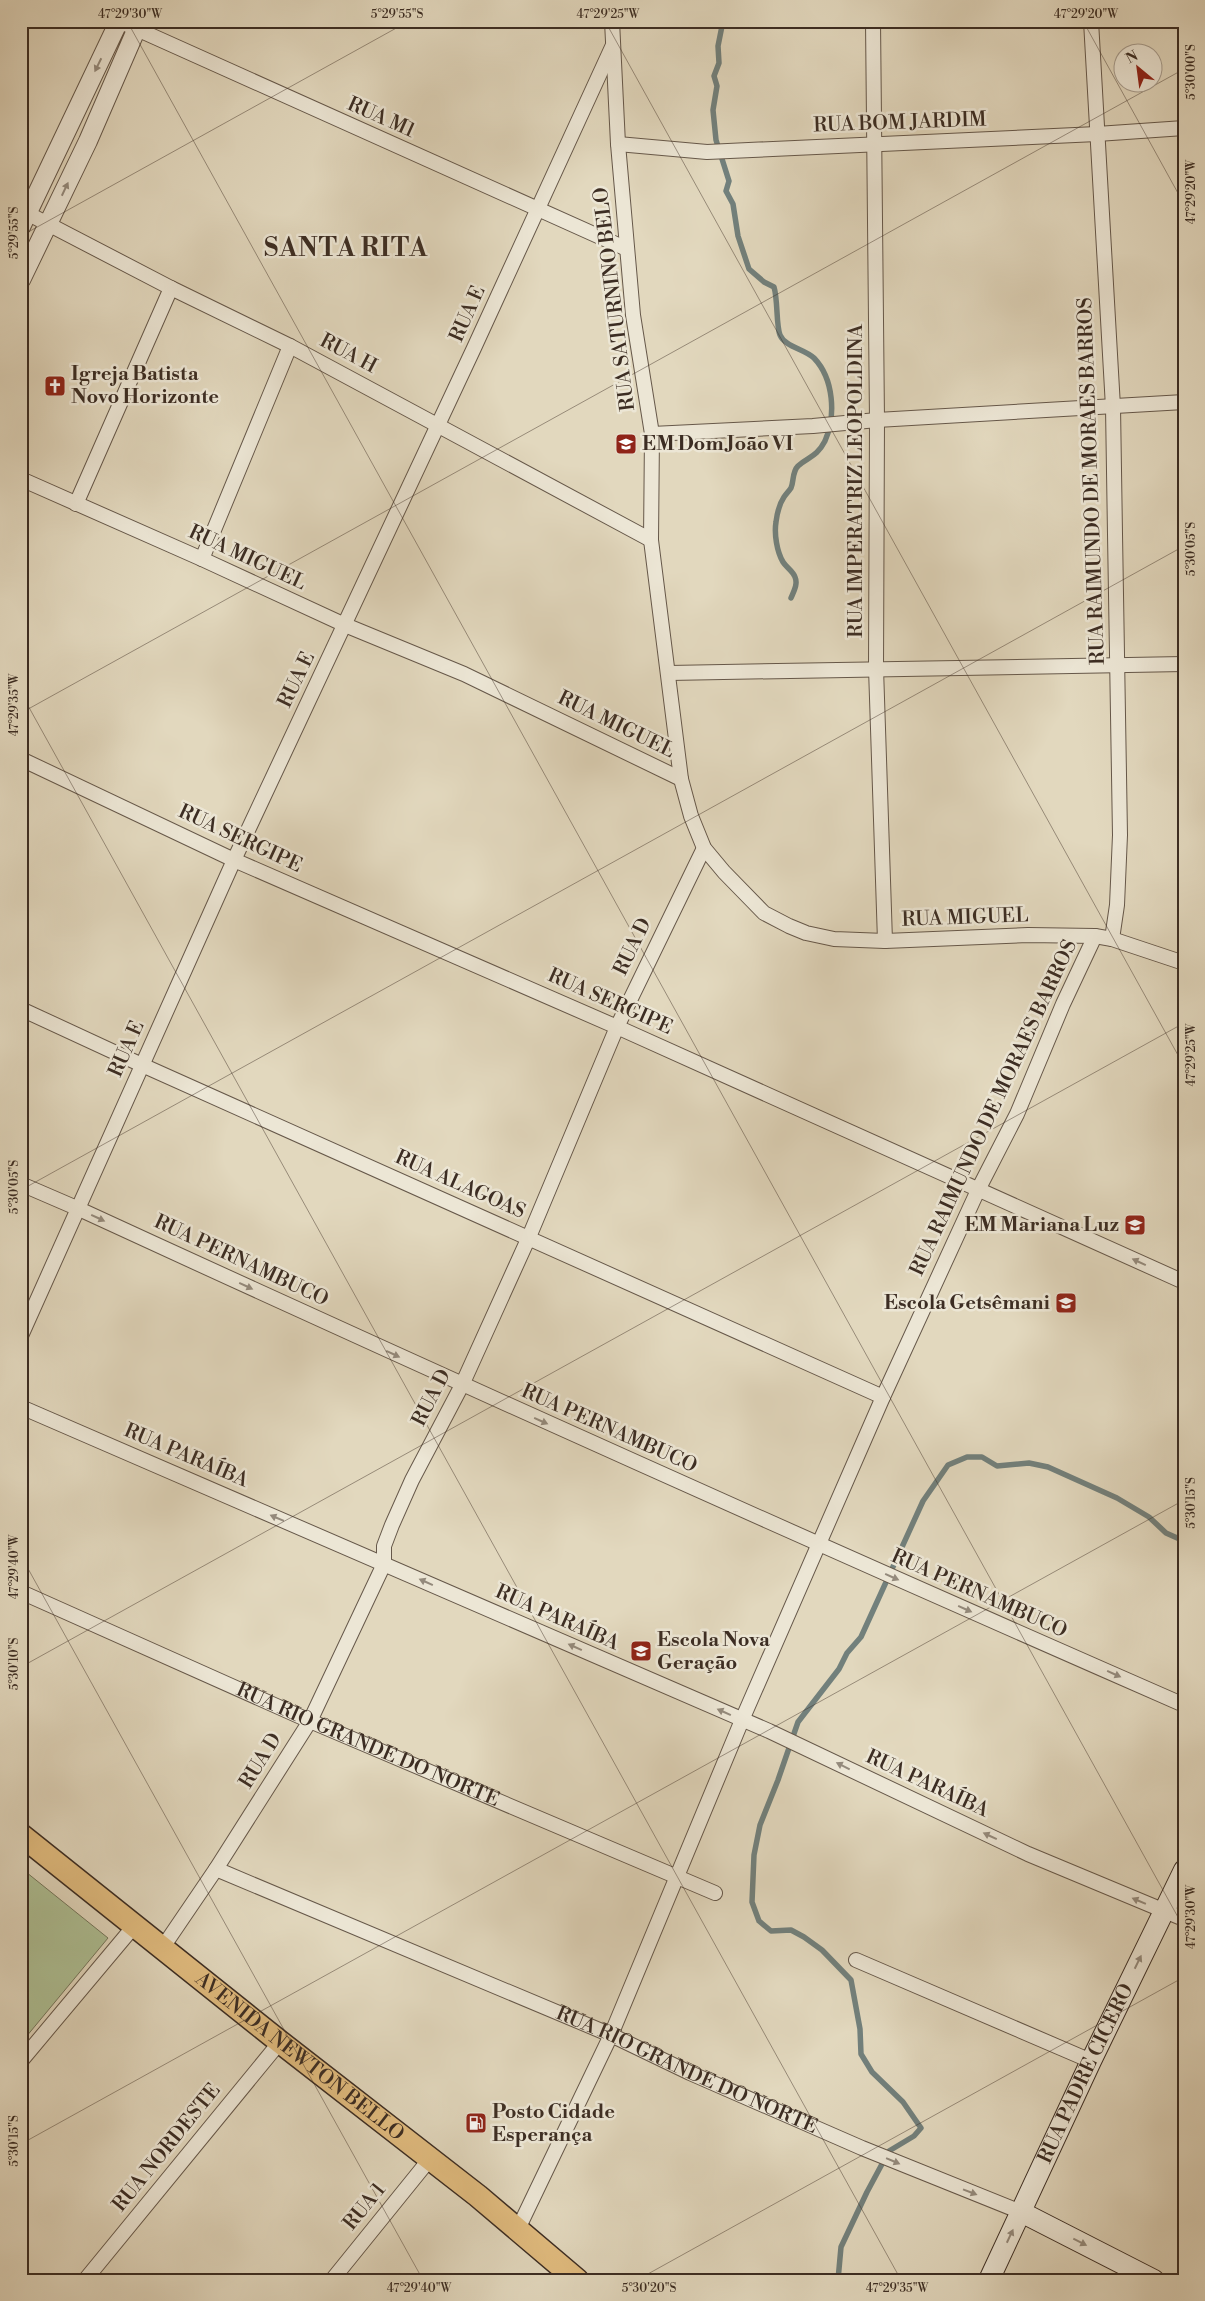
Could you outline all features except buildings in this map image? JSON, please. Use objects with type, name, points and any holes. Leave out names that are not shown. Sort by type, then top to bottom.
[{"type":"main road","name":"AVENIDA NEWTON BELLO","points":[[21,1835],[518,2229],[572,2278]]},
{"type":"main road","name":"RUA PADRE CICERO","points":[[989,2280],[1091,2061],[1184,1870]]},
{"type":"main road","name":"RUA RIO GRANDE DO NORTE","points":[[1021,2212],[1154,2280]]},
{"type":"street","name":"RUA M1","points":[[119,21],[138,25],[537,210],[627,249]]},
{"type":"street","points":[[23,217],[119,21]]},
{"type":"street","name":"RUA SATURNINO BELO","points":[[612,21],[618,144],[633,315],[652,434],[651,540],[681,780]]},
{"type":"street","name":"RUA IMPERATRIZ LEOPOLDINA","points":[[873,21],[877,420],[876,668],[885,941]]},
{"type":"street","name":"RUA RAIMUNDO DE MORAES BARROS","points":[[1091,21],[1103,202],[1112,407],[1120,835],[1117,905],[1112,939]]},
{"type":"street","points":[[21,280],[88,141],[138,25]]},
{"type":"street","name":"RUA E","points":[[21,1336],[234,860],[345,625],[613,44]]},
{"type":"street","name":"RUA BOM JARDIM","points":[[618,144],[707,152],[1097,134],[1184,128]]},
{"type":"street","name":"RUA H","points":[[23,217],[48,224],[171,288],[290,346],[651,540]]},
{"type":"street","points":[[76,504],[171,288]]},
{"type":"street","points":[[202,559],[290,346]]},
{"type":"street","points":[[652,434],[812,426],[877,420],[1184,402]]},
{"type":"street","name":"RUA MIGUEL","points":[[21,479],[345,625],[464,674],[681,780],[691,816],[704,848],[730,879],[764,913],[788,926],[834,939],[885,941],[1028,935],[1095,936],[1112,939],[1184,964]]},
{"type":"street","points":[[668,673],[1184,664]]},
{"type":"street","name":"RUA SERGIPE","points":[[21,758],[234,860],[617,1027],[979,1188],[1184,1282]]},
{"type":"street","name":"RUA D","points":[[163,1947],[310,1721],[384,1564],[384,1546],[412,1480],[462,1385],[528,1237],[617,1027],[704,848]]},
{"type":"street","name":"RUA RAIMUNDO DE MORAES BARROS","points":[[518,2229],[611,2036],[742,1720],[884,1397],[979,1188],[1017,1114],[1063,1004],[1095,936]]},
{"type":"street","name":"RUA ALAGOAS","points":[[21,1009],[884,1397]]},
{"type":"street","name":"RUA PERNAMBUCO","points":[[21,1184],[462,1385],[920,1590],[1184,1705]]},
{"type":"street","name":"RUA PARAÍBA","points":[[21,1407],[769,1731],[992,1837],[1184,1920]]},
{"type":"street","name":"RUA RIO GRANDE DO NORTE","points":[[21,1592],[310,1721],[715,1893]]},
{"type":"street","name":"RUA RIO GRANDE DO NORTE","points":[[216,1868],[611,2036],[690,2073],[862,2148],[1021,2212]]},
{"type":"street","points":[[21,2061],[135,1924]]},
{"type":"street","points":[[856,1960],[1091,2061]]},
{"type":"street","name":"RUA NORDESTE","points":[[85,2280],[280,2042]]},
{"type":"street","name":"RUA 1","points":[[332,2280],[429,2160]]},
{"type":"green space","points":[[21,1868],[108,1938],[21,2043]]},
{"type":"waterway","points":[[723,21],[718,46],[719,63],[714,76],[717,86],[713,110],[716,140],[729,181],[726,191],[733,204],[738,236],[749,269],[764,282],[774,287],[780,335],[786,342],[814,358],[826,376],[831,398],[831,420],[825,441],[815,454],[796,468],[791,488],[783,499],[777,516],[775,527],[776,543],[783,562],[793,573],[796,580],[791,598]]},
{"type":"waterway","points":[[838,2280],[841,2247],[889,2151],[914,2136],[921,2128],[903,2102],[872,2072],[861,2054],[860,2029],[851,1980],[822,1950],[804,1937],[791,1930],[771,1931],[759,1921],[752,1902],[754,1855],[760,1825],[798,1722],[839,1669],[847,1653],[861,1637],[923,1501],[948,1465],[967,1457],[982,1457],[997,1466],[1029,1463],[1048,1467],[1117,1498],[1149,1517],[1166,1533],[1184,1541]]},
{"type":"place","name":"Igreja Batista Novo Horizonte","points":[[55,386]]},
{"type":"place","name":"EM Dom João VI","points":[[626,444]]},
{"type":"place","name":"EM Mariana Luz","points":[[1135,1225]]},
{"type":"place","name":"Escola Getsêmani","points":[[1066,1303]]},
{"type":"place","name":"Escola Nova Geração","points":[[641,1651]]},
{"type":"place","name":"Posto Cidade Esperança","points":[[476,2123]]},
{"type":"district","name":"SANTA RITA","points":[[346,248]]}]
